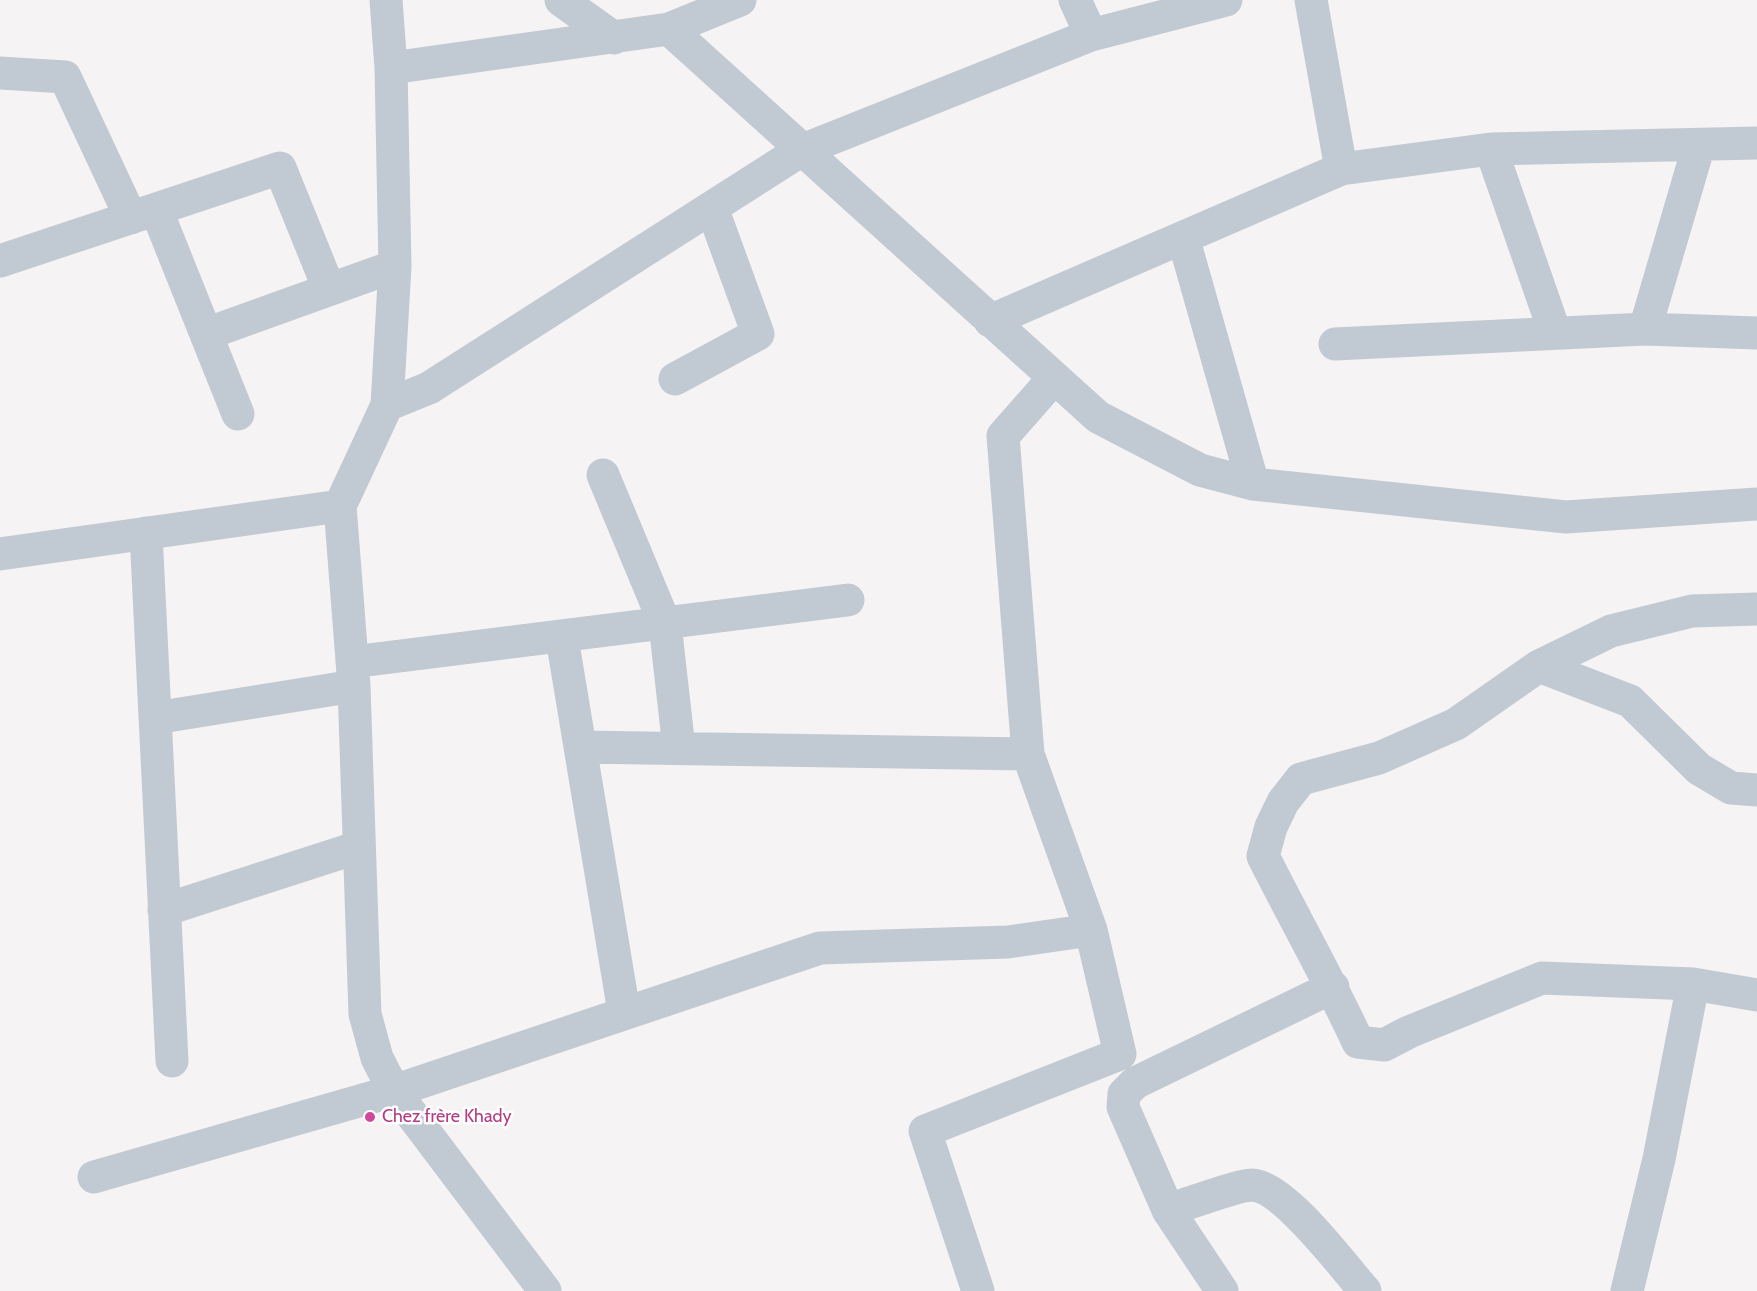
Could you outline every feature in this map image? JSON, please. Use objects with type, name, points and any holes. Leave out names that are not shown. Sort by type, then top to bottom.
[{"type":"street","points":[[386,0],[391,68],[395,266],[387,405],[339,506],[353,674],[365,1014],[377,1058],[393,1092],[545,1291]]},
{"type":"street","points":[[561,0],[614,38]]},
{"type":"street","points":[[391,68],[669,29],[740,0]]},
{"type":"street","points":[[1075,0],[1091,35]]},
{"type":"street","points":[[387,405],[429,388],[800,151],[1091,35],[1226,0]]},
{"type":"street","points":[[1311,0],[1341,169]]},
{"type":"street","points":[[669,29],[800,151],[1098,417],[1200,470],[1253,484],[1566,517],[1757,504]]},
{"type":"street","points":[[0,73],[65,77],[143,213],[206,333],[238,414]]},
{"type":"street","points":[[990,321],[1341,169],[1491,149],[1757,143]]},
{"type":"street","points":[[1645,329],[1699,145]]},
{"type":"street","points":[[1491,149],[1555,333]]},
{"type":"street","points":[[0,261],[280,168],[329,289]]},
{"type":"street","points":[[675,379],[758,334],[712,208]]},
{"type":"street","points":[[1183,237],[1253,484]]},
{"type":"street","points":[[206,333],[395,266]]},
{"type":"street","points":[[1335,344],[1645,329],[1757,333]]},
{"type":"street","points":[[978,1291],[925,1131],[1120,1054],[1091,930],[1028,754],[1003,436],[1054,378]]},
{"type":"street","points":[[603,475],[665,624],[679,748]]},
{"type":"street","points":[[0,554],[339,506]]},
{"type":"street","points":[[146,533],[172,1061]]},
{"type":"street","points":[[155,718],[353,674],[562,638],[848,600]]},
{"type":"street","points":[[1757,609],[1692,611],[1611,631],[1539,666],[1456,724],[1379,758],[1301,779],[1283,802],[1271,827],[1263,856],[1317,964],[1333,987],[1358,1042],[1384,1045],[1409,1032],[1542,978],[1693,984],[1757,995]]},
{"type":"street","points":[[562,638],[624,1012]]},
{"type":"street","points":[[1539,666],[1630,701],[1699,769],[1731,788],[1757,790]]},
{"type":"street","points":[[580,747],[1028,754]]},
{"type":"street","points":[[164,910],[359,847]]},
{"type":"street","points":[[94,1177],[393,1092],[624,1012],[820,948],[1008,942],[1091,930]]},
{"type":"street","points":[[1627,1291],[1659,1159],[1693,984]]},
{"type":"street","points":[[1222,1291],[1168,1210],[1123,1107],[1124,1094],[1135,1083],[1333,987]]},
{"type":"street","points":[[1168,1210],[1252,1185],[1270,1191],[1287,1203],[1365,1291]]},
{"type":"place","name":"Chez frère Khady","points":[[370,1117]]}]
